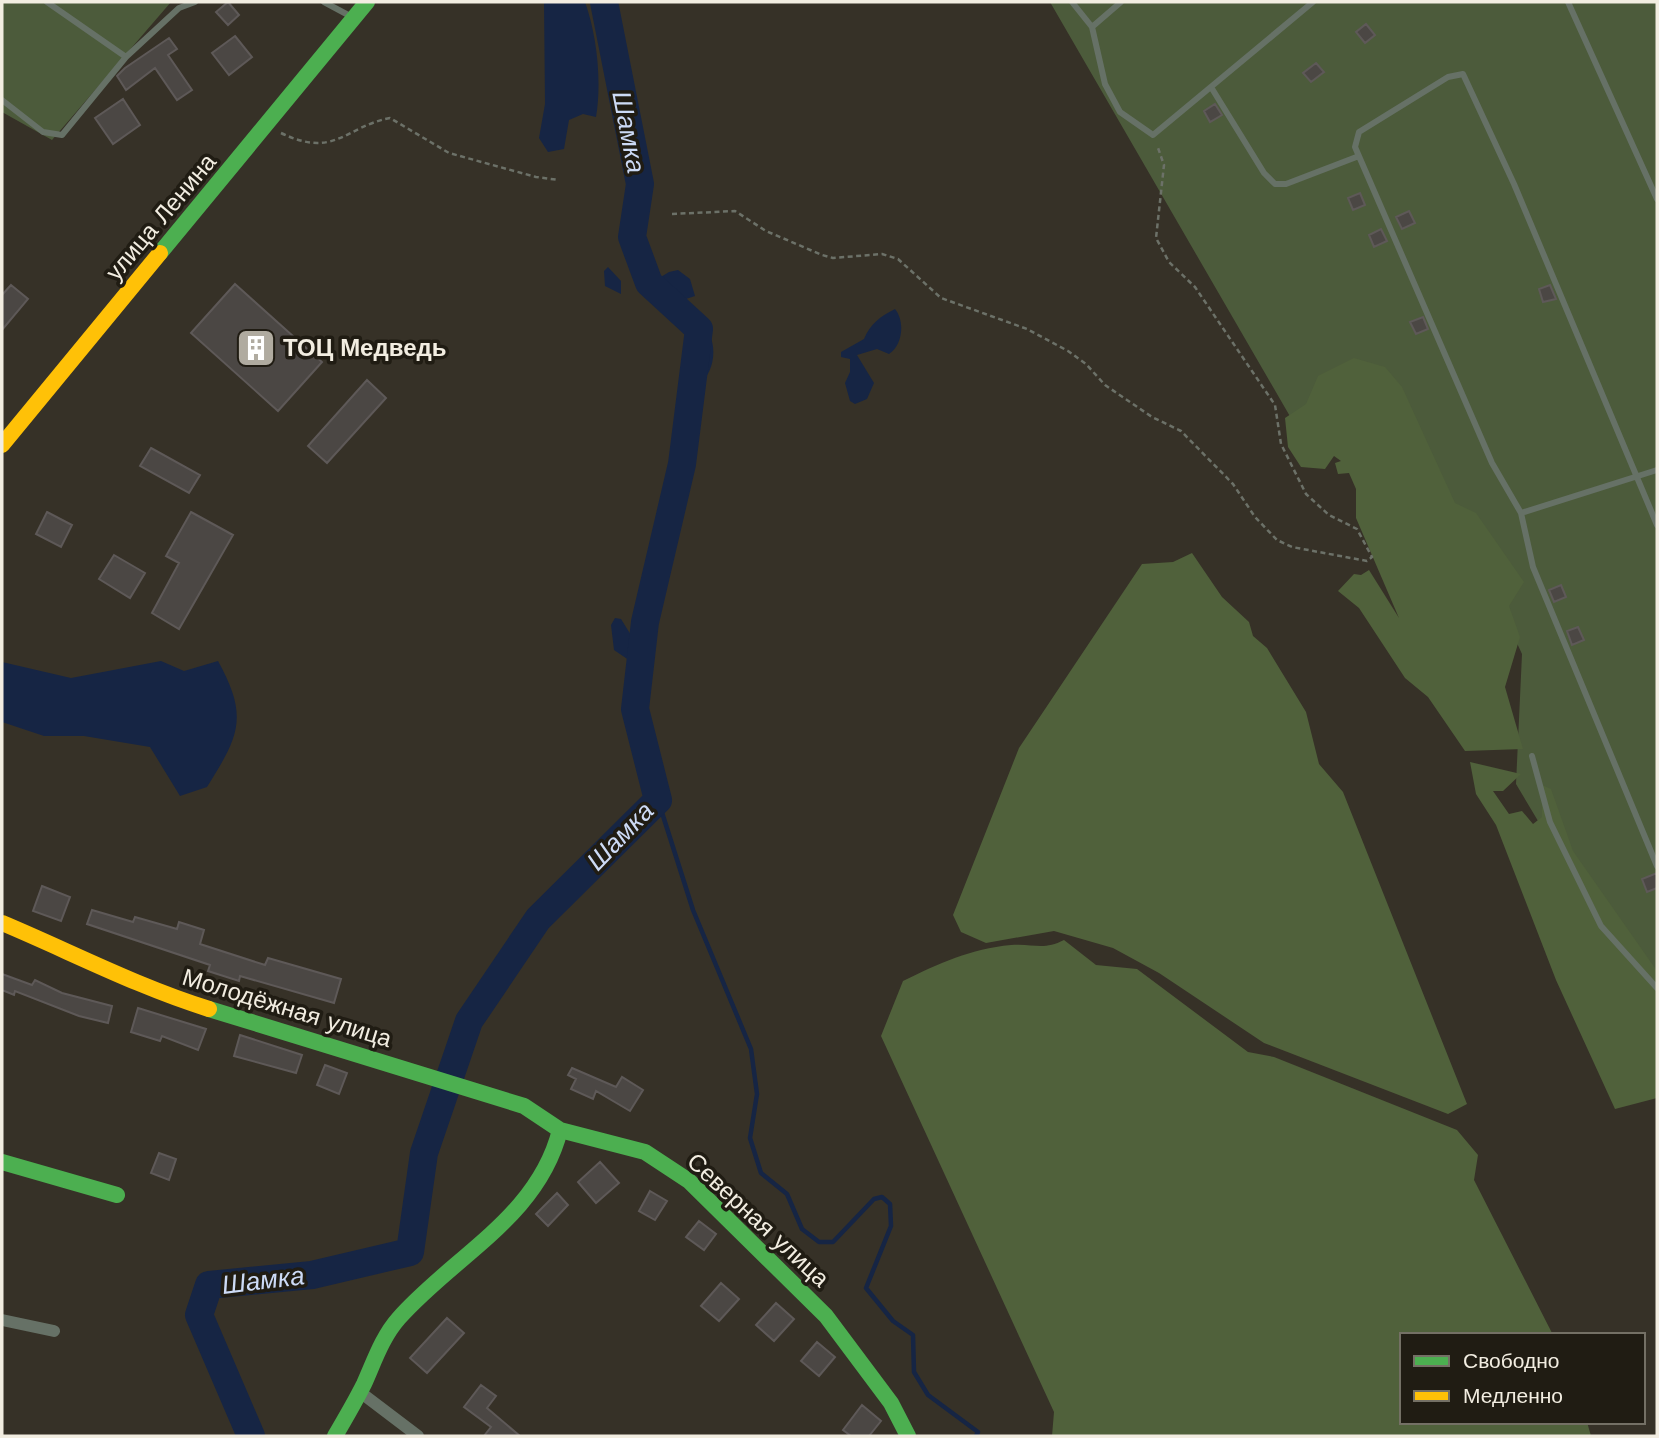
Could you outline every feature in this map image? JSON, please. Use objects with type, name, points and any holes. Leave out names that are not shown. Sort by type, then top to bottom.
[{"type":"street","name":"улица Ленина","points":[[2,445],[367,2]]},
{"type":"street","name":"Молодёжная улица","points":[[2,923],[106,967],[155,992],[524,1106],[560,1130]]},
{"type":"street","points":[[335,1436],[360,1392],[373,1359],[398,1319],[531,1193],[552,1163],[560,1130]]},
{"type":"street","name":"Северная улица","points":[[560,1130],[645,1152],[689,1181],[826,1316],[891,1403],[908,1436]]},
{"type":"street","points":[[2,1162],[117,1195]]},
{"type":"street","points":[[2,1320],[54,1331]]},
{"type":"street","points":[[360,1392],[418,1436]]},
{"type":"lane","points":[[47,2],[125,57]]},
{"type":"lane","points":[[2,100],[43,132],[62,135],[125,57],[179,8],[195,2]]},
{"type":"lane","points":[[324,2],[354,18]]},
{"type":"lane","points":[[1072,2],[1092,27],[1105,84],[1120,112],[1153,135],[1313,2]]},
{"type":"lane","points":[[1092,27],[1121,2]]},
{"type":"lane","points":[[1568,2],[1657,199]]},
{"type":"lane","points":[[1657,525],[1514,184],[1463,74],[1448,77],[1359,132],[1355,147],[1492,463],[1521,513],[1532,566],[1657,866]]},
{"type":"lane","points":[[1211,87],[1264,173],[1275,184],[1286,184],[1359,156]]},
{"type":"lane","points":[[1521,513],[1657,470]]},
{"type":"lane","points":[[1531,756],[1550,822],[1601,926],[1657,988]]},
{"type":"path","points":[[266,125],[299,142],[326,144],[352,135],[373,121],[390,118],[449,153],[536,177],[559,180]]},
{"type":"path","points":[[672,214],[735,211],[766,231],[822,255],[833,258],[883,254],[898,259],[941,298],[1027,329],[1068,351],[1086,364],[1105,385],[1152,417],[1181,430],[1233,484],[1255,517],[1277,540],[1292,547],[1367,561],[1372,557],[1357,528],[1329,515],[1306,494],[1281,444],[1275,405],[1195,287],[1169,262],[1156,238],[1164,165],[1153,135]]},
{"type":"green space","points":[[2,2],[171,2],[52,140],[2,112]]},
{"type":"green space","points":[[1050,2],[1657,2],[1657,1020],[1516,784],[1522,654],[1397,383],[1295,425]]},
{"type":"green space","points":[[1354,358],[1385,367],[1402,387],[1455,503],[1476,513],[1524,582],[1509,606],[1520,637],[1505,687],[1523,749],[1465,751],[1428,697],[1405,678],[1359,608],[1338,591],[1354,574],[1361,575],[1369,570],[1399,618],[1356,518],[1356,489],[1349,473],[1338,474],[1335,463],[1341,461],[1334,456],[1325,469],[1301,467],[1288,447],[1285,418],[1306,404],[1318,376]]},
{"type":"green space","points":[[1192,553],[1222,597],[1249,622],[1253,636],[1267,648],[1306,712],[1319,764],[1343,792],[1467,1104],[1448,1114],[1264,1043],[1159,973],[1113,948],[1054,931],[986,943],[961,932],[953,915],[1019,748],[1142,564],[1173,562]]},
{"type":"green space","points":[[1470,762],[1521,774],[1503,791],[1493,791],[1509,814],[1522,811],[1533,824],[1542,817],[1542,785],[1551,789],[1573,851],[1657,971],[1657,1098],[1615,1109],[1556,980],[1496,825],[1476,794]]},
{"type":"green space","points":[[1064,940],[1096,965],[1137,969],[1248,1052],[1274,1057],[1457,1130],[1478,1155],[1474,1180],[1552,1333],[1400,1333],[1400,1424],[1588,1424],[1591,1436],[1052,1436],[1054,1412],[881,1036],[903,981],[969,953],[1011,945],[1044,946]]},
{"type":"water","points":[[544,2],[585,2],[595,44],[598,74],[596,117],[583,114],[569,120],[564,149],[548,152],[539,138],[545,104]]},
{"type":"water","points":[[608,267],[621,281],[621,294],[605,286],[604,271]]},
{"type":"water","points":[[678,270],[690,279],[695,296],[683,300],[673,288],[656,280]]},
{"type":"water","points":[[895,309],[900,320],[901,333],[894,350],[889,354],[877,349],[857,355],[874,383],[867,399],[855,404],[850,401],[845,383],[850,372],[850,359],[841,357],[841,352],[864,339],[876,321]]},
{"type":"water","points":[[704,333],[710,335],[713,355],[710,369],[698,386],[691,380],[703,355]]},
{"type":"water","points":[[615,618],[621,619],[634,640],[635,656],[647,662],[645,671],[614,650],[611,625]]},
{"type":"water","points":[[161,661],[184,671],[218,661],[228,680],[237,712],[236,726],[227,754],[207,787],[180,796],[150,747],[84,736],[44,736],[2,722],[2,662],[71,678]]},
{"type":"building","points":[[228,2],[239,15],[228,25],[216,12]]},
{"type":"building","points":[[1366,24],[1375,35],[1365,43],[1356,32]]},
{"type":"building","points":[[235,36],[252,57],[229,75],[212,53]]},
{"type":"building","points":[[169,38],[177,49],[168,55],[192,90],[177,100],[155,68],[126,90],[117,76]]},
{"type":"building","points":[[1316,63],[1324,72],[1311,82],[1303,73]]},
{"type":"building","points":[[123,99],[140,125],[113,144],[95,118]]},
{"type":"building","points":[[1215,104],[1222,115],[1210,122],[1204,111]]},
{"type":"building","points":[[1360,193],[1365,205],[1353,210],[1348,198]]},
{"type":"building","points":[[1409,211],[1415,223],[1402,229],[1396,217]]},
{"type":"building","points":[[1381,229],[1387,241],[1374,247],[1369,235]]},
{"type":"building","name":"ТОЦ Медведь","points":[[235,284],[322,362],[278,411],[191,333]]},
{"type":"building","points":[[11,285],[28,299],[2,330],[2,295]]},
{"type":"building","points":[[1550,285],[1556,299],[1543,302],[1539,289]]},
{"type":"building","points":[[1423,317],[1428,329],[1416,334],[1410,322]]},
{"type":"building","points":[[367,380],[386,398],[327,463],[308,446]]},
{"type":"building","points":[[151,448],[200,475],[189,493],[140,466]]},
{"type":"building","points":[[47,512],[72,525],[61,547],[36,534]]},
{"type":"building","points":[[191,512],[233,535],[179,629],[152,613],[179,563],[166,556]]},
{"type":"building","points":[[114,555],[145,573],[130,598],[99,579]]},
{"type":"building","points":[[1561,585],[1566,597],[1554,602],[1549,590]]},
{"type":"building","points":[[1578,627],[1584,640],[1572,645],[1567,631]]},
{"type":"building","points":[[1657,873],[1657,888],[1647,892],[1642,879]]},
{"type":"building","points":[[42,886],[70,897],[61,921],[33,911]]},
{"type":"building","points":[[92,910],[133,922],[135,917],[177,929],[179,922],[204,930],[200,944],[265,965],[268,958],[341,979],[334,1003],[240,976],[239,981],[208,971],[210,965],[87,924]]},
{"type":"building","points":[[2,974],[32,985],[35,980],[62,993],[112,1006],[108,1023],[79,1016],[15,991],[14,995],[2,990]]},
{"type":"building","points":[[138,1008],[206,1029],[198,1050],[162,1036],[160,1041],[131,1032]]},
{"type":"building","points":[[240,1035],[302,1055],[296,1073],[234,1056]]},
{"type":"building","points":[[325,1065],[347,1073],[339,1094],[317,1085]]},
{"type":"building","points":[[572,1068],[616,1087],[622,1077],[643,1090],[630,1111],[596,1091],[593,1099],[571,1089],[576,1079],[568,1075]]},
{"type":"building","points":[[159,1153],[176,1159],[169,1180],[151,1173]]},
{"type":"building","points":[[600,1162],[619,1183],[596,1203],[578,1182]]},
{"type":"building","points":[[650,1191],[667,1201],[655,1220],[639,1211]]},
{"type":"building","points":[[557,1193],[568,1205],[548,1226],[536,1214]]},
{"type":"building","points":[[699,1221],[716,1234],[704,1250],[686,1237]]},
{"type":"building","points":[[721,1283],[739,1299],[719,1321],[701,1306]]},
{"type":"building","points":[[776,1303],[794,1319],[774,1341],[756,1325]]},
{"type":"building","points":[[447,1318],[464,1333],[427,1373],[410,1358]]},
{"type":"building","points":[[817,1342],[835,1357],[819,1376],[801,1361]]},
{"type":"building","points":[[481,1385],[496,1396],[487,1408],[520,1436],[484,1436],[491,1427],[464,1407]]},
{"type":"building","points":[[862,1405],[881,1421],[869,1436],[851,1436],[843,1430]]},
{"type":"waterway","name":"Шамка","points":[[251,1436],[199,1315],[209,1285],[312,1275],[410,1252],[424,1153],[469,1021],[538,919],[658,800],[635,709],[645,622],[682,464],[699,329],[649,283],[632,237],[640,184],[604,2]]},
{"type":"waterway","points":[[658,800],[693,910],[751,1049],[757,1094],[750,1138],[761,1173],[787,1194],[802,1229],[819,1242],[833,1242],[874,1199],[882,1197],[890,1204],[891,1226],[866,1288],[893,1321],[913,1335],[914,1372],[928,1395],[978,1432],[976,1436]]},
{"type":"traffic: fast","points":[[160,253],[367,2]]},
{"type":"traffic: fast","points":[[209,1009],[524,1106],[560,1130],[645,1152],[689,1181],[826,1316],[891,1403],[908,1436]]},
{"type":"traffic: fast","points":[[335,1436],[361,1391],[393,1325],[421,1295],[514,1211],[549,1160],[560,1130]]},
{"type":"traffic: fast","points":[[2,1162],[117,1195]]},
{"type":"traffic: slow","points":[[2,445],[160,253]]},
{"type":"traffic: slow","points":[[2,923],[130,980],[209,1009]]},
{"type":"place","name":"ТОЦ Медведь","points":[[256,348]]}]
